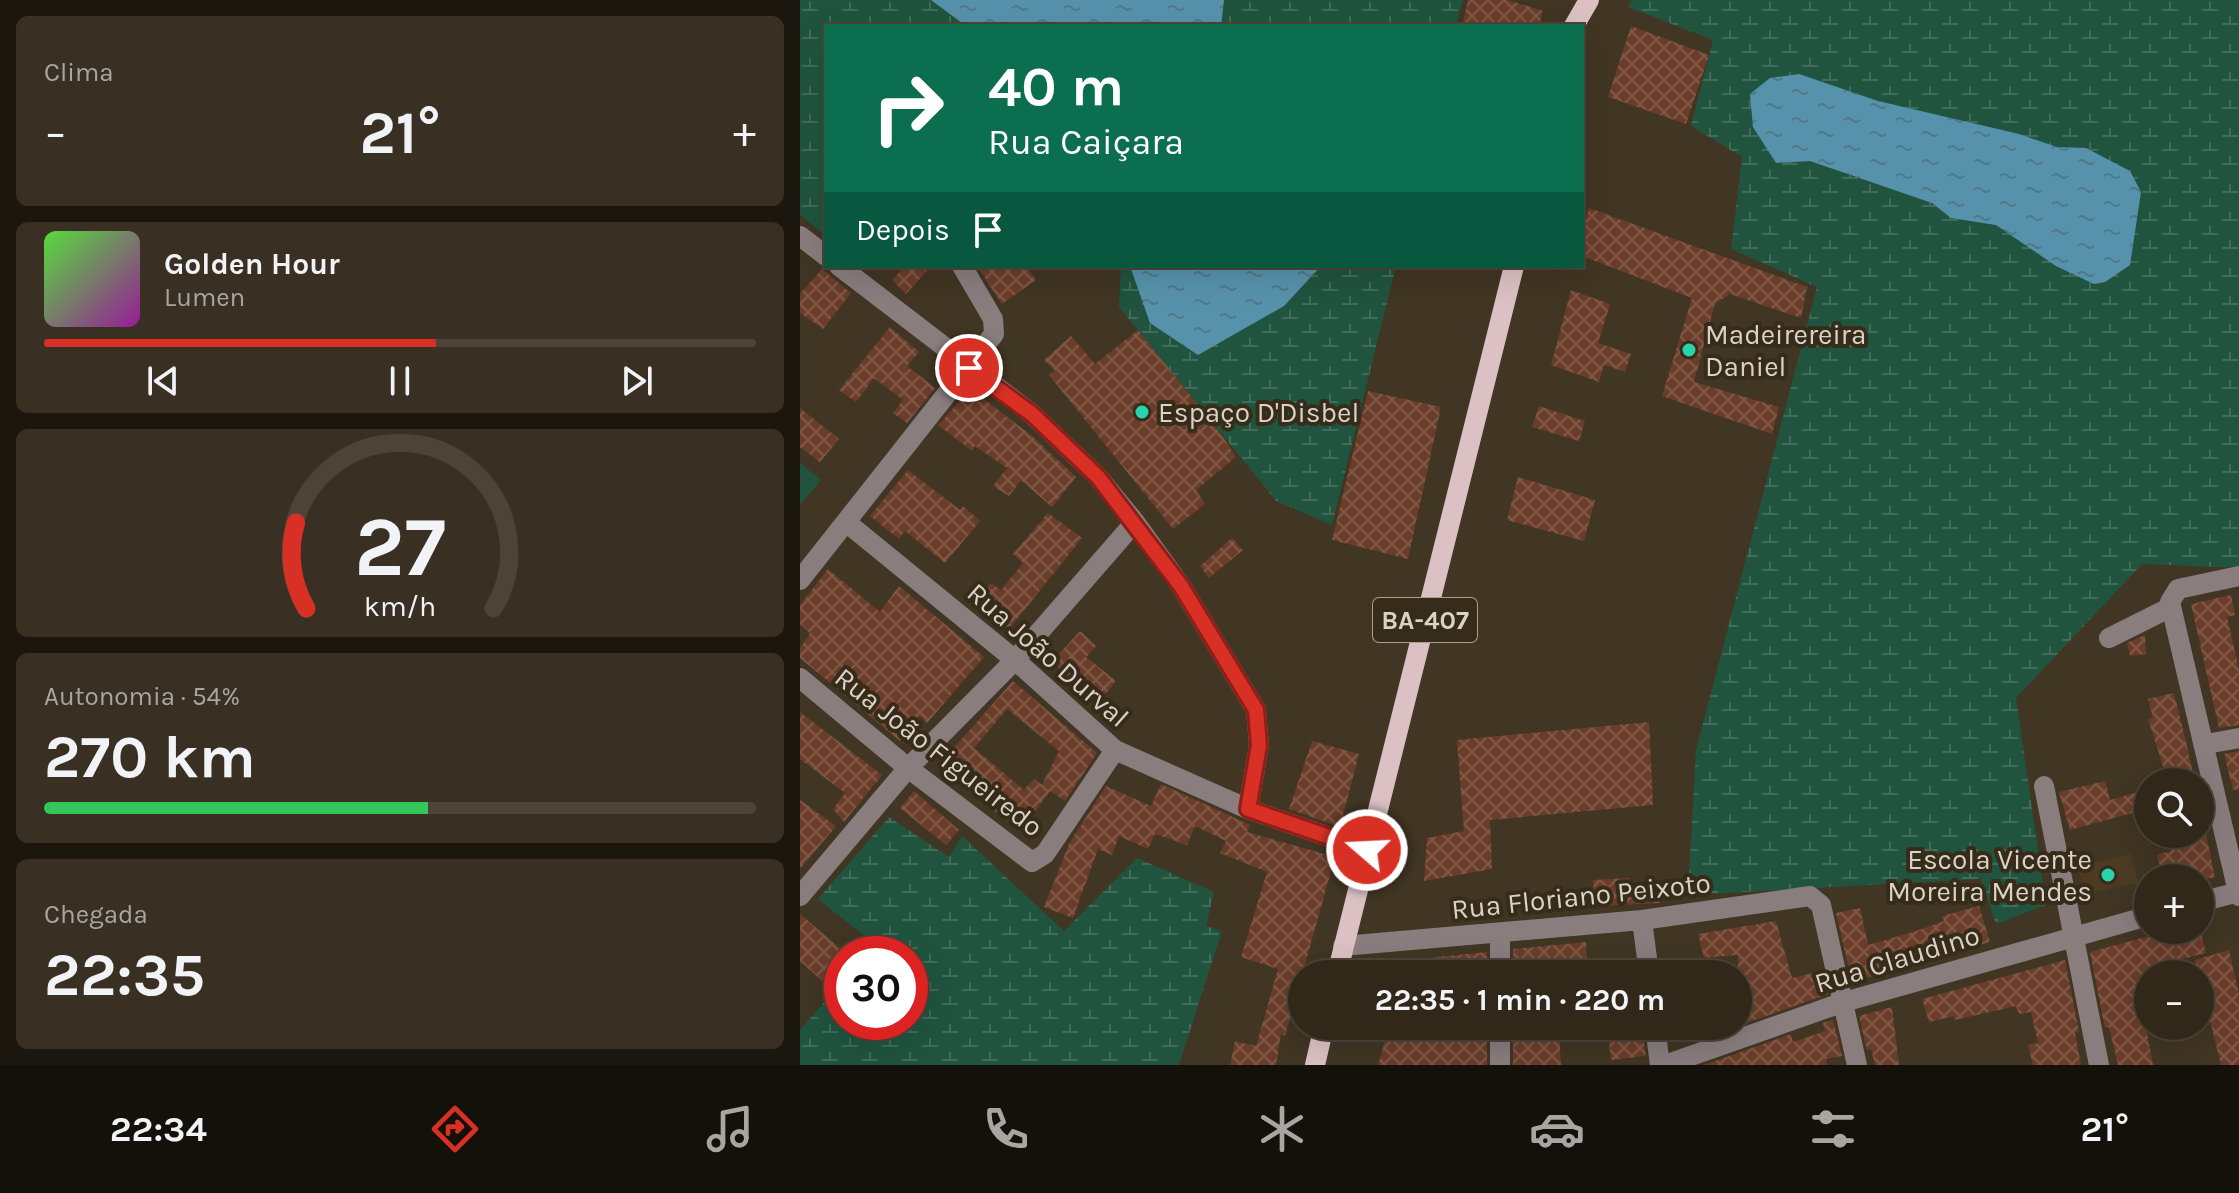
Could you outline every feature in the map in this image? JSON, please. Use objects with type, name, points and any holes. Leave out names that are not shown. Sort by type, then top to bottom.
[{"type":"main road","points":[[1573,0],[1574,24]]},
{"type":"main road","points":[[1575,24],[1589,0]]},
{"type":"main road","name":"BA-407","points":[[1340,960],[1513,268]]},
{"type":"main road","points":[[1315,1065],[1321,1040]]},
{"type":"street","points":[[800,236],[824,254]]},
{"type":"street","points":[[842,268],[1032,414],[1064,442],[1135,522],[1181,586],[1256,710],[1259,745],[1248,809]]},
{"type":"street","points":[[800,580],[994,334],[993,319],[963,268]]},
{"type":"street","name":"Rua João Durval","points":[[846,522],[1015,660],[1115,750],[1248,809],[1367,850]]},
{"type":"street","points":[[801,894],[908,768],[1015,660],[1135,522]]},
{"type":"street","points":[[2214,899],[2239,893],[2171,597],[2178,589],[2239,576]]},
{"type":"street","points":[[2109,638],[2171,607]]},
{"type":"street","name":"Rua João Figueiredo","points":[[800,678],[908,768],[1027,860],[1036,861],[1045,854],[1115,750]]},
{"type":"street","points":[[2206,744],[2239,738]]},
{"type":"street","points":[[2044,786],[2099,1065]]},
{"type":"street","name":"Rua Floriano Peixoto","points":[[1343,946],[1500,935],[1642,920],[1803,896],[1821,905],[1844,1002]]},
{"type":"street","points":[[1642,920],[1647,960]]},
{"type":"street","name":"Rua Claudino","points":[[1662,1065],[1844,1002],[2134,920]]},
{"type":"street","points":[[1500,935],[1500,960]]},
{"type":"street","points":[[1844,1002],[1857,1065]]},
{"type":"street","points":[[1500,1040],[1500,1065]]},
{"type":"street","points":[[1658,1040],[1662,1065]]},
{"type":"shaded area","name":"Escola Vicente Moreira Mendes","points":[[2131,854],[2134,884],[2084,894],[2078,866]]},
{"type":"green space","points":[[800,0],[1463,0],[1457,24],[824,24],[824,234],[800,215]]},
{"type":"green space","points":[[1632,0],[2239,0],[2239,568],[2142,564],[2016,698],[2046,905],[1996,924],[1981,879],[1688,895],[1696,750],[1817,287],[1731,249],[1742,157],[1691,126],[1713,40],[1628,7]]},
{"type":"green space","points":[[1121,268],[1396,268],[1332,525],[1276,501],[1119,307]]},
{"type":"green space","points":[[800,463],[821,480],[800,505]]},
{"type":"green space","points":[[889,817],[949,857],[962,836],[1064,931],[1137,858],[1214,892],[1206,926],[1222,931],[1179,1065],[800,1065],[800,1030],[824,1003],[824,1040],[928,1040],[928,936],[865,936],[818,899]]},
{"type":"water","points":[[931,0],[1224,0],[1221,24],[963,24]]},
{"type":"water","points":[[1799,74],[1878,101],[2019,134],[2057,147],[2086,148],[2130,171],[2141,192],[2130,265],[2105,282],[2094,284],[2056,266],[1996,225],[1951,218],[1932,203],[1810,161],[1776,163],[1753,127],[1750,94],[1770,78]]},
{"type":"water","points":[[1131,268],[1319,268],[1284,306],[1198,355],[1150,323]]},
{"type":"building","points":[[1468,0],[1508,0],[1543,11],[1540,24],[1462,24]]},
{"type":"building","points":[[1631,26],[1709,55],[1686,124],[1608,97]]},
{"type":"building","name":"Madeirereira Daniel","points":[[1589,208],[1807,287],[1801,318],[1730,294],[1715,304],[1694,382],[1779,407],[1772,434],[1662,396],[1692,298],[1584,257],[1584,224]]},
{"type":"building","points":[[903,268],[929,268],[906,294],[892,280]]},
{"type":"building","points":[[978,268],[1027,268],[1036,280],[1002,304]]},
{"type":"building","points":[[822,269],[851,293],[823,329],[800,313],[800,294]]},
{"type":"building","points":[[1571,290],[1610,304],[1598,343],[1631,354],[1625,372],[1604,365],[1599,382],[1551,365]]},
{"type":"building","points":[[890,327],[919,352],[907,366],[935,388],[907,423],[893,413],[903,400],[874,378],[856,402],[839,390]]},
{"type":"building","name":"Espaço D'Disbel","points":[[1138,330],[1236,457],[1196,490],[1205,504],[1173,529],[1049,375],[1055,371],[1044,360],[1071,336],[1095,364]]},
{"type":"building","points":[[971,389],[1032,436],[1076,477],[1052,507],[1021,480],[1009,496],[993,486],[1007,468],[975,446],[972,451],[938,425]]},
{"type":"building","points":[[1368,391],[1441,407],[1408,559],[1332,540]]},
{"type":"building","points":[[1539,406],[1585,421],[1579,441],[1532,427]]},
{"type":"building","points":[[800,408],[839,439],[820,462],[800,447]]},
{"type":"building","points":[[908,470],[960,510],[963,506],[980,521],[945,563],[905,531],[899,539],[870,516]]},
{"type":"building","points":[[1518,477],[1595,500],[1584,541],[1507,520]]},
{"type":"building","points":[[1048,513],[1082,538],[1009,629],[985,610],[992,603],[981,594],[991,583],[1001,590],[1023,563],[1013,554]]},
{"type":"building","points":[[1232,538],[1243,550],[1209,578],[1200,566]]},
{"type":"building","points":[[828,569],[880,612],[899,586],[984,657],[927,723],[920,716],[900,741],[800,658],[800,648],[810,633],[800,624],[800,605]]},
{"type":"building","points":[[2231,595],[2235,615],[2227,617],[2239,669],[2239,725],[2219,728],[2191,604]]},
{"type":"building","points":[[1080,631],[1096,646],[1086,657],[1116,681],[1098,703],[1052,662]]},
{"type":"building","points":[[2145,635],[2146,654],[2130,656],[2127,643]]},
{"type":"building","points":[[1013,681],[1097,753],[1065,801],[1050,791],[1021,831],[937,767]],"holes":[[[1007,709],[1059,751],[1042,785],[1034,779],[1024,790],[974,748]]]},
{"type":"building","points":[[2174,693],[2192,768],[2164,768],[2148,719],[2153,718],[2148,699]]},
{"type":"building","points":[[800,712],[882,775],[844,822],[833,809],[845,793],[800,759]]},
{"type":"building","points":[[1649,722],[1653,805],[1490,820],[1492,869],[1424,881],[1427,838],[1464,831],[1457,740]]},
{"type":"building","points":[[1312,741],[1359,754],[1340,827],[1289,809]]},
{"type":"building","points":[[2239,751],[2239,789],[2233,790],[2224,754]]},
{"type":"building","points":[[2105,781],[2110,800],[2134,793],[2134,812],[2070,830],[2059,792]]},
{"type":"building","points":[[1161,784],[1250,825],[1247,832],[1335,857],[1306,960],[1288,960],[1288,1025],[1285,1036],[1281,1034],[1276,1065],[1230,1065],[1235,1041],[1256,1046],[1278,969],[1241,957],[1267,872],[1220,853],[1226,841],[1195,826],[1187,845],[1155,834],[1148,849],[1119,836],[1112,855],[1098,849],[1073,918],[1044,907],[1069,844],[1106,786],[1151,806]]},
{"type":"building","points":[[914,791],[959,830],[946,845],[900,808]]},
{"type":"building","points":[[800,800],[836,826],[800,869]]},
{"type":"building","points":[[2170,848],[2209,848],[2212,864],[2159,864],[2157,855],[2171,851]]},
{"type":"building","points":[[1629,878],[1629,886],[1659,883],[1660,903],[1595,906],[1593,880]]},
{"type":"building","points":[[1979,906],[1990,942],[1852,982],[1836,913],[1860,908],[1868,945],[1944,921],[1942,916]]},
{"type":"building","points":[[800,914],[826,936],[824,983],[800,961]]},
{"type":"building","points":[[1776,921],[1792,978],[1822,971],[1828,994],[1752,1021],[1752,960],[1738,960],[1738,955],[1704,958],[1698,934]]},
{"type":"building","points":[[2134,940],[2134,944],[2204,944],[2206,953],[2178,960],[2134,960],[2134,1040],[2148,1040],[2153,1065],[2118,1065],[2109,1027],[2105,1028],[2090,952]]},
{"type":"building","points":[[1586,942],[1587,960],[1513,960],[1513,949]]},
{"type":"building","points":[[2229,950],[2239,995],[2239,1065],[2221,1065],[2214,1037],[2214,960],[2195,960]]},
{"type":"building","points":[[1487,952],[1487,960],[1409,960]]},
{"type":"building","points":[[2065,960],[2079,1032],[2075,1033],[2081,1065],[2033,1065],[2028,1045],[2038,1043],[2031,1012],[2019,1014],[2016,1006],[1955,1020],[1954,1016],[1929,1022],[1922,999]]},
{"type":"building","points":[[1892,1007],[1899,1065],[1875,1065],[1871,1049],[1867,1050],[1859,1016]]},
{"type":"building","points":[[1833,1020],[1842,1056],[1826,1059],[1827,1065],[1704,1065],[1791,1034],[1793,1042],[1825,1031],[1823,1023]]},
{"type":"building","points":[[1385,1040],[1487,1040],[1487,1065],[1378,1065]]},
{"type":"building","points":[[1513,1040],[1559,1040],[1561,1065],[1513,1065]]},
{"type":"building","points":[[1609,1040],[1643,1040],[1646,1056],[1611,1060]]},
{"type":"place","name":"Madeirereira Daniel","points":[[1689,350]]},
{"type":"place","name":"Espaço D'Disbel","points":[[1142,412]]},
{"type":"place","name":"Escola Vicente Moreira Mendes","points":[[2108,875]]},
{"type":"route","points":[[969,368],[1032,414],[1064,442],[1135,522],[1181,586],[1256,710],[1259,745],[1248,809],[1367,850]]}]
